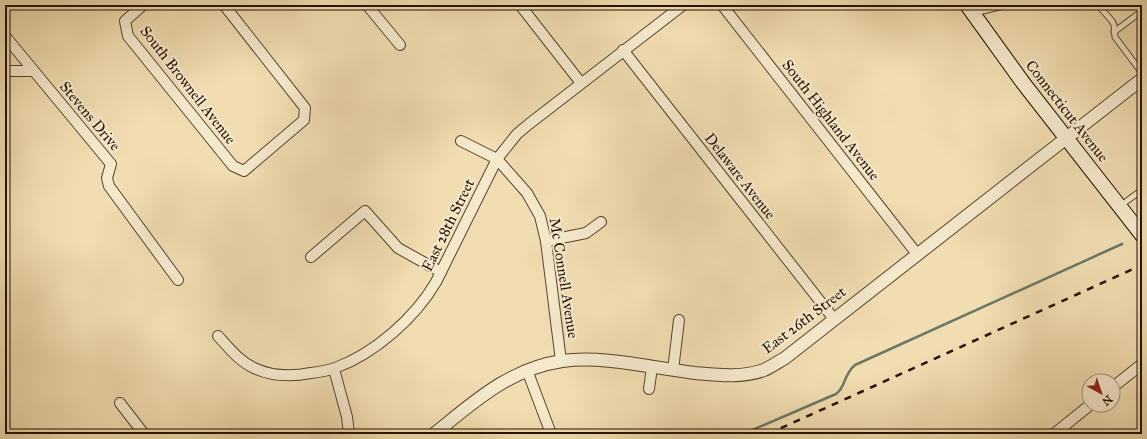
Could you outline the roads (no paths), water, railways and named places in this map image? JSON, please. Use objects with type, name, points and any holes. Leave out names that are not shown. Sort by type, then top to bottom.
[{"type":"main road","name":"Connecticut Avenue","points":[[970,9],[1024,84],[1142,235]]},
{"type":"street","name":"South Brownell Avenue","points":[[143,5],[124,21],[128,36],[233,166],[244,172],[304,120],[305,108],[224,5]]},
{"type":"street","points":[[367,5],[400,45]]},
{"type":"street","points":[[520,5],[581,83]]},
{"type":"street","name":"South Highland Avenue","points":[[722,5],[917,254]]},
{"type":"street","name":"East 28th Street","points":[[218,336],[243,361],[254,368],[270,374],[295,376],[334,369],[358,358],[406,320],[416,311],[427,297],[497,159],[517,134],[678,7]]},
{"type":"street","name":"Stevens Drive","points":[[5,36],[111,164],[108,178],[110,186],[178,280]]},
{"type":"street","name":"Delaware Avenue","points":[[623,50],[834,319]]},
{"type":"street","points":[[5,71],[34,71]]},
{"type":"street","name":"East 26th Street","points":[[434,434],[486,392],[507,379],[527,370],[562,361],[604,361],[732,376],[764,370],[785,358],[1142,79]]},
{"type":"street","name":"Mc Connell Avenue","points":[[461,140],[497,159],[527,193],[540,216],[546,241],[562,361]]},
{"type":"street","points":[[311,257],[365,212],[398,248],[441,272]]},
{"type":"street","points":[[546,241],[586,233],[601,222]]},
{"type":"street","points":[[673,370],[679,320]]},
{"type":"street","points":[[1121,381],[1142,364]]},
{"type":"street","points":[[649,389],[652,367]]},
{"type":"street","points":[[334,369],[349,434]]},
{"type":"street","points":[[527,370],[550,431]]},
{"type":"street","points":[[120,403],[144,434]]},
{"type":"street","points":[[1054,434],[1081,412]]},
{"type":"lane","points":[[970,9],[1008,5]]},
{"type":"lane","points":[[1098,5],[1112,22],[1115,38],[1142,73]]},
{"type":"lane","points":[[1114,32],[1142,11]]},
{"type":"lane","points":[[1119,206],[1139,192],[1142,192]]},
{"type":"waterway","points":[[743,434],[836,394],[842,388],[848,373],[855,365],[1122,244]]},
{"type":"railway","points":[[768,434],[1142,265]]}]
